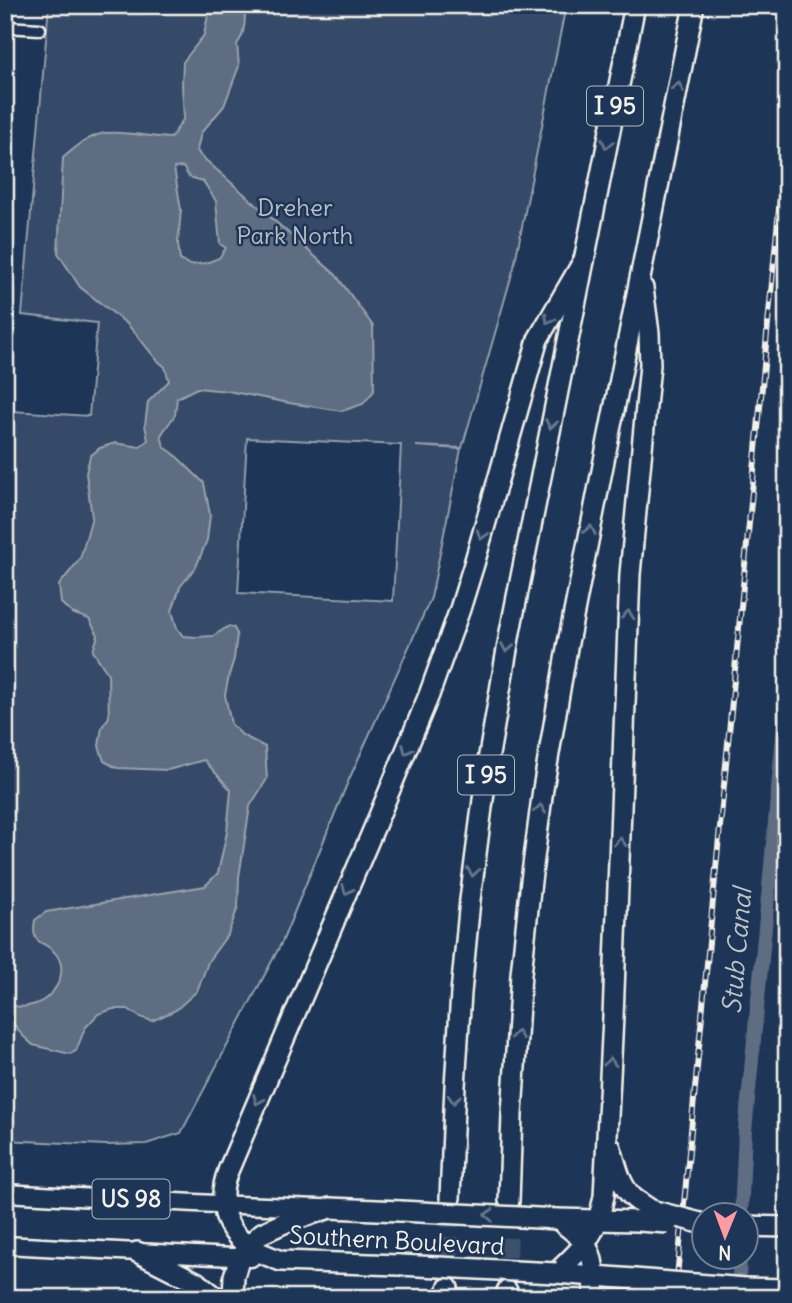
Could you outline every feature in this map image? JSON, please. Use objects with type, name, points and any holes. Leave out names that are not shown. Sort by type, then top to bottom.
[{"type":"highway","name":"I 95","points":[[450,1198],[461,993],[486,773],[510,632],[635,5]]},
{"type":"highway","name":"I 95","points":[[509,1201],[512,1102],[521,974],[543,789],[566,648],[694,5]]},
{"type":"highway","points":[[244,1251],[222,1206],[222,1190],[228,1171],[394,781],[444,652],[484,530],[538,339],[584,260]]},
{"type":"highway","points":[[556,1273],[586,1243],[599,1220],[604,1196],[630,574],[650,365],[641,269]]},
{"type":"highway","points":[[606,1130],[621,1180],[638,1212],[651,1210],[690,1220]]},
{"type":"highway","points":[[233,1298],[234,1276],[244,1251],[262,1233],[330,1208]]},
{"type":"highway","name":"Southern Boulevard","points":[[330,1208],[599,1220],[638,1212]]},
{"type":"highway","points":[[557,1219],[586,1243],[593,1261],[594,1298]]},
{"type":"highway","points":[[760,1226],[787,1227]]},
{"type":"highway","name":"Southern Boulevard","points":[[244,1251],[281,1261],[556,1273],[787,1289]]},
{"type":"highway","points":[[137,1252],[198,1283],[217,1298]]},
{"type":"highway","points":[[642,1298],[745,1287]]},
{"type":"main road","name":"Southern Boulevard","points":[[5,1193],[222,1206],[330,1208]]},
{"type":"main road","name":"US 98","points":[[5,1245],[137,1252],[244,1251]]},
{"type":"street","points":[[5,27],[40,29]]},
{"type":"green space","name":"Dreher Park North","points":[[49,5],[566,5],[514,267],[462,448],[416,446],[461,449],[431,598],[347,784],[282,942],[181,1133],[146,1144],[106,1145],[5,1140],[5,483],[12,411],[89,416],[97,323],[22,315]],"holes":[[[247,438],[401,445],[393,601],[238,593]]]},
{"type":"shaded area","points":[[210,5],[244,5],[244,26],[237,44],[239,66],[224,106],[201,133],[197,150],[336,275],[373,326],[374,391],[363,404],[342,411],[197,388],[177,398],[175,415],[161,435],[164,447],[204,483],[210,515],[207,540],[196,567],[180,587],[172,611],[177,628],[183,636],[213,636],[229,626],[234,628],[237,634],[234,659],[225,695],[231,724],[242,735],[265,747],[267,779],[250,806],[239,877],[238,907],[228,934],[209,960],[197,991],[176,1010],[152,1021],[128,1009],[113,1009],[98,1014],[85,1028],[76,1051],[70,1054],[33,1045],[22,1035],[5,1011],[5,1003],[22,1007],[46,998],[60,977],[60,961],[52,949],[37,939],[35,920],[46,912],[205,886],[218,873],[227,832],[231,790],[204,760],[168,770],[117,768],[104,761],[99,746],[102,727],[109,717],[108,674],[93,651],[98,635],[89,619],[72,613],[61,603],[59,585],[80,559],[92,517],[86,473],[90,456],[100,448],[115,443],[140,447],[148,440],[145,425],[148,402],[169,381],[165,367],[127,324],[80,287],[58,253],[63,158],[77,146],[99,134],[122,133],[171,138],[184,118],[183,62],[204,35]],"holes":[[[183,167],[189,177],[203,181],[216,201],[220,244],[226,248],[219,258],[190,265],[180,260],[178,243],[181,210],[174,168]]]},
{"type":"waterway","name":"Stub Canal","points":[[742,1202],[745,1131],[787,692]]},
{"type":"waterway","name":"Stub Canal","points":[[738,1298],[739,1272]]},
{"type":"tunnel","points":[[448,1285],[450,1199]]},
{"type":"tunnel","points":[[507,1286],[509,1201]]},
{"type":"railway","points":[[675,1298],[787,125]]}]
